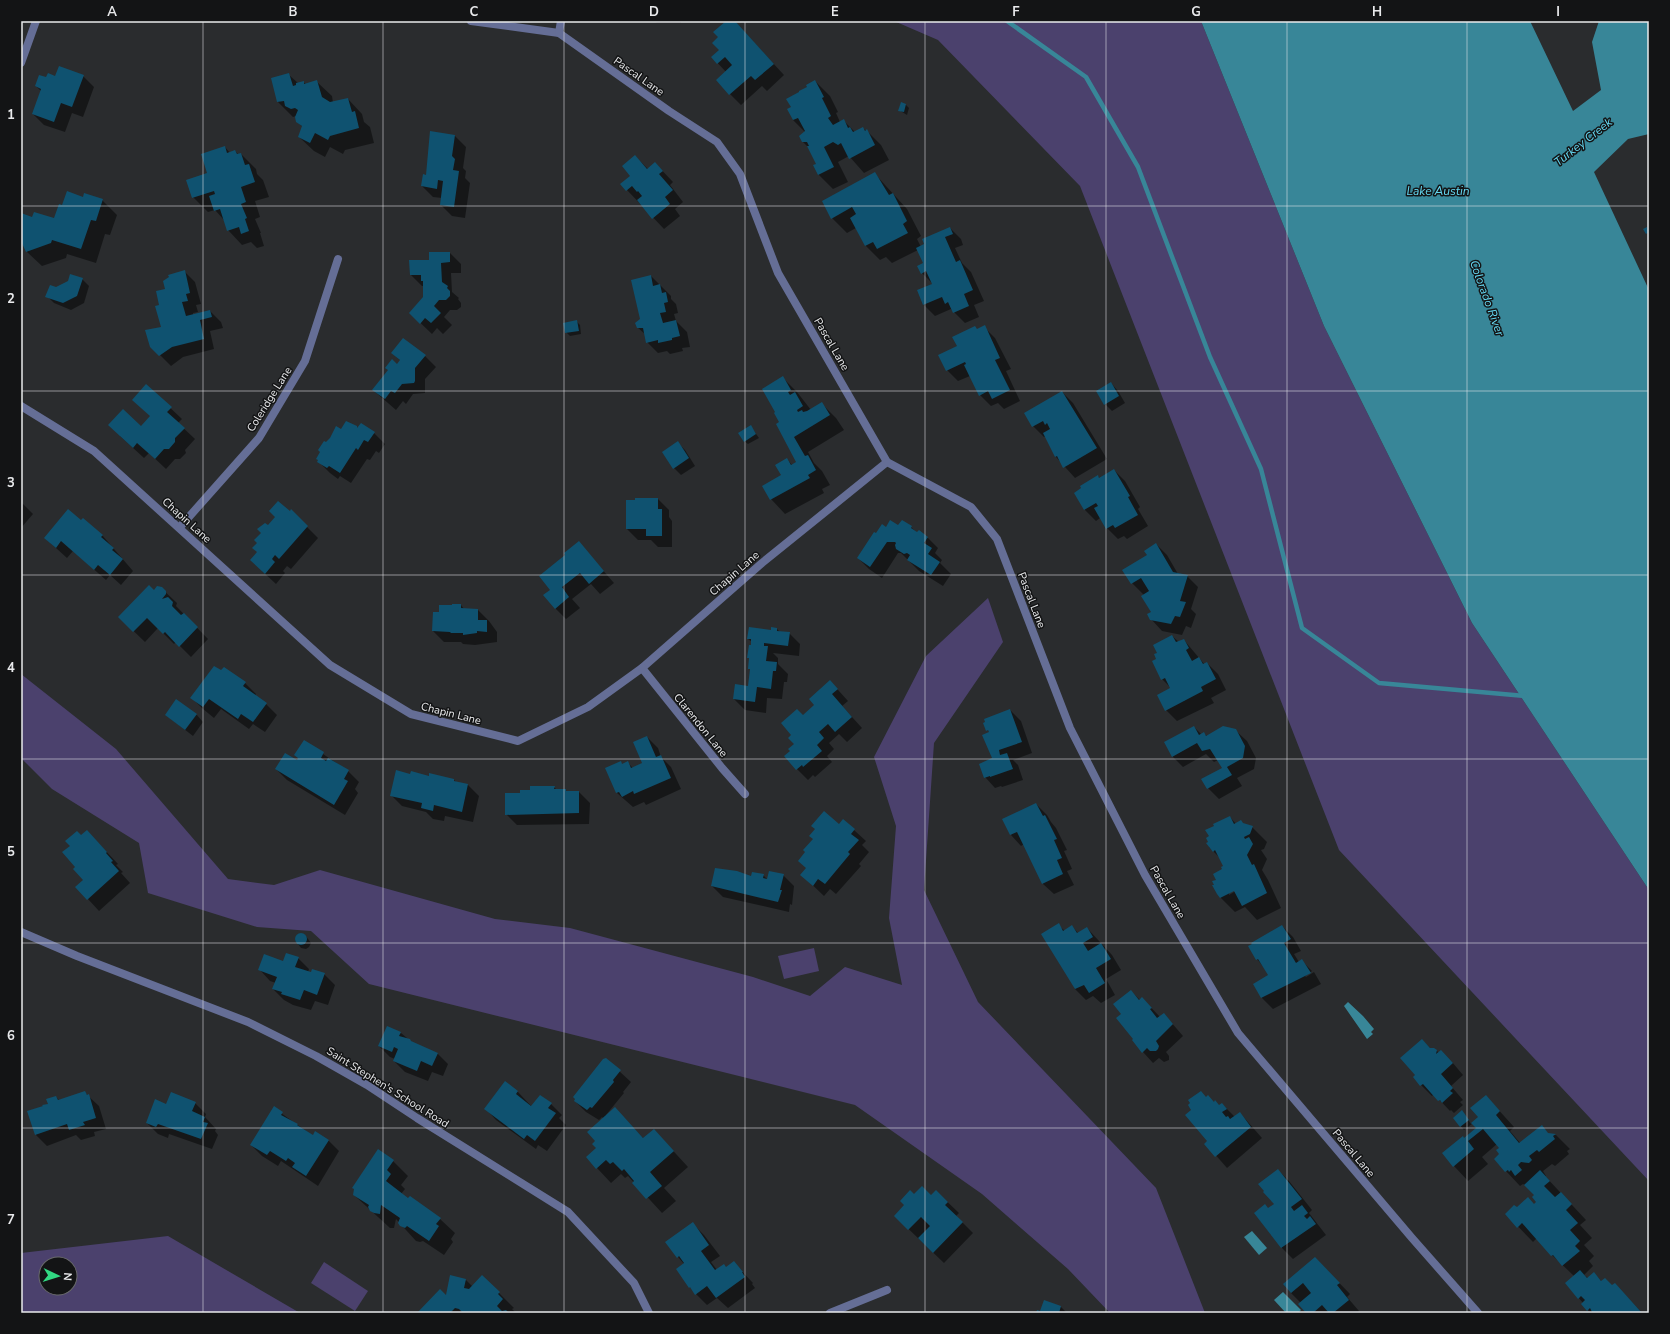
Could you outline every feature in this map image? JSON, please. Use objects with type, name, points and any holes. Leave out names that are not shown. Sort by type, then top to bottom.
[{"type":"street","points":[[21,63],[36,21]]},
{"type":"street","name":"Pascal Lane","points":[[471,21],[558,33],[669,111],[717,142],[740,174],[778,273],[888,462],[971,507],[997,539],[1070,728],[1144,876],[1238,1033],[1412,1238],[1478,1313]]},
{"type":"street","points":[[558,33],[561,21]]},
{"type":"street","name":"Coleridge Lane","points":[[180,527],[259,438],[305,360],[338,259]]},
{"type":"street","name":"Chapin Lane","points":[[21,406],[94,451],[180,527],[330,665],[411,714],[518,741],[588,707],[642,668],[762,563],[888,462]]},
{"type":"street","name":"Clarendon Lane","points":[[642,668],[722,768],[745,794]]},
{"type":"street","name":"Saint Stephen's School Road","points":[[21,932],[77,956],[248,1022],[316,1056],[367,1085],[568,1212],[634,1283],[649,1313]]},
{"type":"street","points":[[830,1313],[888,1290]]},
{"type":"shaded area","points":[[894,21],[1201,21],[1324,326],[1472,623],[1649,890],[1649,1181],[1339,850],[1080,186],[938,40]]},
{"type":"shaded area","points":[[988,598],[1003,642],[934,743],[924,890],[978,1002],[1156,1188],[1205,1313],[1110,1313],[1068,1269],[982,1194],[855,1105],[369,984],[311,931],[257,927],[148,893],[139,843],[52,789],[21,758],[21,674],[116,749],[228,879],[274,885],[320,870],[495,919],[570,928],[753,977],[810,996],[845,967],[902,985],[889,918],[896,826],[874,757],[926,656]]},
{"type":"shaded area","points":[[814,948],[819,971],[784,979],[778,956]]},
{"type":"shaded area","points":[[168,1236],[300,1313],[21,1313],[21,1253]]},
{"type":"shaded area","points":[[324,1262],[368,1291],[355,1311],[311,1283]]},
{"type":"water","name":"Lake Austin","points":[[1201,21],[1530,21],[1573,111],[1601,90],[1592,42],[1599,21],[1649,21],[1649,134],[1628,139],[1594,172],[1649,290],[1649,890],[1472,623],[1324,326]]},
{"type":"water","points":[[1348,1002],[1374,1029],[1371,1032],[1373,1034],[1367,1039],[1344,1006]]},
{"type":"water","points":[[1252,1231],[1267,1248],[1259,1255],[1244,1237]]},
{"type":"water","points":[[1283,1292],[1301,1310],[1298,1313],[1286,1313],[1274,1300]]},
{"type":"building","points":[[726,21],[735,21],[774,64],[755,80],[751,76],[729,95],[716,80],[732,65],[725,57],[717,64],[711,57],[719,50],[712,43],[718,37],[713,32]]},
{"type":"building","points":[[59,66],[84,75],[72,107],[61,103],[54,122],[32,114],[41,89],[35,86],[39,75],[46,77],[48,73],[55,76]]},
{"type":"building","points":[[289,73],[293,86],[296,85],[296,83],[304,81],[304,84],[317,80],[322,97],[330,102],[348,98],[352,112],[355,111],[359,128],[330,136],[328,140],[315,133],[310,143],[298,137],[302,126],[296,122],[295,117],[298,110],[285,106],[284,101],[277,102],[271,78]]},
{"type":"building","points":[[815,80],[824,97],[822,98],[831,116],[828,118],[833,125],[844,119],[848,128],[850,127],[853,132],[863,127],[865,131],[867,129],[875,145],[849,159],[841,143],[838,145],[833,142],[824,147],[834,167],[818,175],[813,165],[816,164],[807,146],[809,146],[807,142],[802,142],[799,136],[805,131],[798,118],[793,120],[787,109],[791,107],[786,99],[807,87],[806,85]]},
{"type":"building","points":[[901,102],[906,104],[904,112],[898,111]]},
{"type":"building","points":[[430,131],[455,135],[452,156],[455,159],[453,170],[459,171],[454,207],[440,205],[443,181],[438,180],[437,189],[421,186],[423,174],[426,175]]},
{"type":"building","points":[[225,146],[227,153],[235,150],[237,154],[241,153],[245,165],[249,164],[255,182],[241,187],[246,202],[241,204],[247,218],[245,219],[249,231],[241,234],[239,227],[227,231],[220,209],[214,211],[209,196],[215,194],[214,191],[192,198],[186,180],[207,173],[201,154]]},
{"type":"building","points":[[635,155],[647,169],[655,162],[663,171],[659,174],[673,190],[665,197],[670,204],[652,219],[637,200],[642,196],[638,191],[637,192],[632,186],[626,191],[620,184],[630,176],[622,166]]},
{"type":"building","points":[[875,172],[889,195],[893,193],[907,221],[903,224],[908,233],[877,249],[873,242],[865,246],[850,218],[856,214],[852,207],[831,219],[822,201]]},
{"type":"building","points":[[67,191],[83,197],[84,193],[103,199],[96,221],[91,220],[81,249],[52,240],[51,243],[26,252],[21,241],[21,213],[32,217],[34,212],[54,218],[59,204],[62,205]]},
{"type":"building","points":[[950,227],[953,234],[945,237],[956,262],[960,260],[973,290],[964,294],[969,306],[953,313],[948,302],[945,304],[942,297],[923,305],[917,290],[932,284],[926,271],[921,274],[917,266],[923,263],[916,248],[924,244],[922,239]]},
{"type":"building","points":[[1647,227],[1649,232],[1646,234],[1643,229]]},
{"type":"building","points":[[429,252],[450,252],[450,262],[441,263],[442,282],[448,286],[447,288],[450,291],[450,296],[446,300],[439,300],[434,306],[441,313],[431,323],[425,318],[420,324],[409,313],[423,297],[423,281],[421,281],[421,275],[410,275],[409,260],[429,260]]},
{"type":"building","points":[[185,270],[190,293],[186,294],[188,301],[182,302],[186,316],[210,310],[212,317],[200,320],[204,339],[172,347],[159,356],[150,347],[145,330],[161,327],[155,306],[159,305],[156,291],[165,289],[163,281],[169,277],[168,275]]},
{"type":"building","points":[[70,274],[83,278],[77,296],[63,303],[45,297],[50,285],[56,287],[68,281]]},
{"type":"building","points":[[651,275],[653,286],[660,284],[662,293],[666,292],[668,302],[664,303],[666,312],[660,313],[663,323],[676,320],[680,336],[672,338],[672,340],[658,343],[658,340],[646,343],[643,328],[637,328],[635,323],[640,319],[631,280]]},
{"type":"building","points":[[577,320],[579,331],[565,333],[563,323]]},
{"type":"building","points":[[985,325],[1000,358],[995,360],[1010,390],[992,399],[988,391],[979,396],[964,365],[966,364],[965,362],[946,371],[938,355],[957,346],[952,337],[975,326],[977,329]]},
{"type":"building","points":[[403,338],[426,355],[415,368],[414,383],[402,384],[395,393],[391,391],[385,399],[372,390],[388,370],[385,368],[392,359],[397,364],[400,360],[391,353]]},
{"type":"building","points":[[783,376],[791,390],[788,392],[790,395],[795,392],[803,406],[797,410],[798,412],[802,410],[803,412],[807,411],[822,402],[830,415],[794,437],[805,456],[808,455],[816,470],[808,475],[810,478],[770,500],[762,486],[781,475],[775,465],[787,458],[791,465],[796,462],[776,424],[779,422],[774,413],[775,412],[762,389]]},
{"type":"building","points":[[1111,382],[1119,396],[1104,405],[1096,391]]},
{"type":"building","points":[[146,384],[172,407],[167,412],[185,428],[175,438],[175,442],[169,449],[164,449],[155,459],[137,443],[133,448],[108,425],[123,409],[141,426],[150,416],[132,400]]},
{"type":"building","points":[[1062,391],[1097,448],[1063,468],[1057,456],[1055,457],[1043,433],[1050,429],[1047,423],[1045,425],[1043,421],[1032,427],[1024,413]]},
{"type":"building","points":[[346,421],[357,426],[357,428],[361,423],[375,432],[368,442],[364,440],[358,450],[356,448],[340,473],[329,466],[327,468],[317,462],[318,460],[316,459],[320,452],[318,450],[324,441],[326,442],[330,438],[336,426],[341,429]]},
{"type":"building","points":[[751,425],[756,434],[744,442],[738,433]]},
{"type":"building","points":[[678,441],[689,458],[673,469],[662,452]]},
{"type":"building","points":[[1114,469],[1130,496],[1128,497],[1138,515],[1115,528],[1113,525],[1106,529],[1094,508],[1098,506],[1096,503],[1084,510],[1074,493],[1081,488],[1080,486],[1098,475],[1099,478]]},
{"type":"building","points":[[635,498],[658,498],[658,509],[662,509],[662,536],[646,536],[646,529],[626,529],[626,500],[635,500]]},
{"type":"building","points":[[278,501],[290,511],[291,509],[308,526],[279,559],[275,555],[272,559],[275,562],[265,574],[250,560],[257,552],[252,548],[257,543],[254,540],[261,533],[257,529],[265,523],[268,525],[275,517],[269,511]]},
{"type":"building","points":[[68,509],[81,520],[83,518],[103,535],[101,537],[114,548],[112,550],[123,559],[110,575],[98,565],[94,570],[61,541],[56,548],[44,538]]},
{"type":"building","points":[[890,520],[898,525],[902,520],[912,526],[911,528],[917,532],[919,530],[928,537],[924,543],[932,548],[928,554],[940,562],[931,575],[907,560],[910,555],[907,553],[904,554],[896,549],[895,542],[887,542],[870,567],[857,558],[874,532],[876,533],[882,524],[886,527]]},
{"type":"building","points":[[579,541],[604,571],[589,584],[580,573],[562,587],[569,597],[555,609],[543,595],[550,590],[539,576],[565,555],[564,553]]},
{"type":"building","points":[[1156,543],[1173,572],[1188,575],[1180,601],[1186,602],[1180,617],[1175,616],[1171,624],[1150,620],[1147,614],[1151,612],[1141,596],[1149,591],[1141,578],[1131,584],[1122,570],[1147,555],[1144,551]]},
{"type":"building","points":[[149,585],[154,590],[157,586],[162,587],[166,591],[166,594],[162,599],[168,597],[173,602],[172,606],[181,615],[184,613],[198,627],[179,647],[165,632],[163,634],[147,618],[133,632],[118,617]]},
{"type":"building","points":[[461,604],[461,608],[478,609],[478,620],[487,620],[487,632],[477,631],[477,633],[463,635],[463,633],[432,631],[433,612],[439,612],[439,605]]},
{"type":"building","points":[[749,627],[771,630],[771,627],[777,628],[777,631],[790,632],[788,646],[764,643],[764,646],[768,646],[766,661],[777,662],[776,671],[773,671],[771,689],[757,687],[755,702],[733,699],[735,684],[748,686],[750,669],[748,669],[749,658],[747,658],[749,645],[751,645],[751,639],[747,639]]},
{"type":"building","points":[[1172,635],[1176,642],[1184,639],[1189,648],[1186,650],[1192,661],[1199,657],[1203,664],[1207,662],[1216,679],[1201,687],[1203,691],[1165,711],[1157,695],[1170,688],[1165,678],[1161,680],[1152,661],[1156,659],[1154,654],[1157,653],[1153,645]]},
{"type":"building","points":[[214,666],[221,670],[224,667],[246,682],[243,686],[267,703],[253,722],[241,714],[238,719],[209,699],[203,707],[190,698]]},
{"type":"building","points":[[830,680],[838,689],[832,694],[852,717],[835,732],[828,724],[819,732],[824,738],[817,745],[822,751],[803,767],[802,765],[796,770],[784,756],[790,751],[788,749],[794,744],[788,738],[791,735],[781,723],[797,709],[803,715],[814,705],[809,699]]},
{"type":"building","points":[[176,699],[197,714],[185,730],[165,715]]},
{"type":"building","points":[[1010,709],[1022,742],[999,750],[1000,755],[1007,753],[1013,769],[984,778],[979,764],[992,758],[982,735],[989,732],[988,730],[986,731],[983,723],[985,722],[984,719]]},
{"type":"building","points":[[1194,726],[1199,735],[1204,732],[1206,736],[1223,726],[1236,729],[1245,746],[1243,758],[1227,767],[1232,775],[1207,789],[1201,779],[1222,768],[1210,749],[1202,751],[1197,743],[1172,757],[1164,742]]},
{"type":"building","points":[[647,736],[656,757],[661,755],[671,778],[634,794],[633,791],[622,797],[619,792],[616,793],[605,768],[621,761],[622,764],[628,761],[631,768],[642,763],[633,742]]},
{"type":"building","points":[[304,740],[324,752],[321,758],[326,761],[328,758],[349,770],[344,779],[348,781],[334,805],[275,769],[285,753],[297,760],[298,758],[294,755]]},
{"type":"building","points":[[396,770],[410,774],[411,771],[429,776],[429,773],[468,784],[462,812],[434,805],[433,811],[421,808],[422,803],[390,796]]},
{"type":"building","points":[[530,786],[555,786],[554,789],[579,791],[579,813],[505,815],[505,793],[520,793],[520,790],[530,790]]},
{"type":"building","points":[[1036,803],[1043,816],[1045,815],[1057,839],[1054,840],[1062,858],[1057,860],[1063,874],[1042,884],[1017,832],[1010,835],[1002,819]]},
{"type":"building","points":[[824,811],[839,824],[843,819],[855,829],[851,834],[859,840],[848,852],[850,854],[825,884],[818,879],[813,886],[800,875],[806,868],[798,861],[805,852],[803,850],[813,839],[809,836],[815,829],[811,826]]},
{"type":"building","points":[[1230,816],[1234,824],[1241,820],[1243,823],[1253,826],[1250,834],[1244,837],[1245,839],[1249,837],[1253,844],[1247,855],[1252,865],[1254,864],[1267,893],[1242,906],[1234,891],[1220,898],[1217,894],[1212,885],[1214,885],[1212,881],[1216,880],[1213,874],[1222,869],[1221,867],[1223,866],[1215,850],[1213,852],[1206,843],[1208,842],[1206,838],[1209,836],[1205,830],[1214,826],[1213,824]]},
{"type":"building","points":[[87,830],[107,852],[106,853],[113,861],[111,862],[119,871],[87,900],[75,887],[83,880],[73,869],[75,867],[62,852],[70,846],[65,841],[77,831],[81,835]]},
{"type":"building","points":[[715,868],[737,871],[751,876],[752,872],[764,874],[763,878],[767,879],[769,871],[784,874],[780,890],[782,890],[778,902],[711,886]]},
{"type":"building","points":[[1059,923],[1063,931],[1072,925],[1077,933],[1087,927],[1093,937],[1083,943],[1088,951],[1101,943],[1111,959],[1096,968],[1105,983],[1089,993],[1084,985],[1075,989],[1041,934]]},
{"type":"building","points":[[1282,925],[1291,939],[1284,943],[1296,963],[1302,959],[1311,973],[1261,998],[1253,984],[1268,975],[1258,959],[1256,960],[1248,946]]},
{"type":"building","points":[[303,933],[306,934],[306,944],[299,945],[296,944],[295,937],[296,934]]},
{"type":"building","points":[[286,953],[299,957],[295,967],[311,972],[312,969],[325,973],[317,995],[304,990],[300,1000],[281,994],[282,992],[272,989],[277,977],[258,970],[264,954],[283,961]]},
{"type":"building","points":[[1131,990],[1139,1000],[1142,997],[1152,1008],[1150,1009],[1157,1018],[1164,1013],[1173,1024],[1156,1041],[1159,1046],[1156,1051],[1150,1051],[1147,1048],[1142,1053],[1116,1018],[1121,1014],[1113,1004]]},
{"type":"building","points":[[387,1026],[401,1032],[399,1036],[410,1039],[411,1041],[438,1053],[432,1066],[421,1061],[417,1071],[393,1061],[398,1049],[394,1047],[392,1052],[378,1046]]},
{"type":"building","points":[[1422,1039],[1430,1048],[1437,1050],[1436,1054],[1441,1050],[1453,1063],[1441,1074],[1453,1088],[1450,1091],[1453,1093],[1442,1103],[1440,1100],[1438,1101],[1423,1084],[1420,1086],[1413,1077],[1415,1075],[1400,1058]]},
{"type":"building","points":[[606,1058],[621,1070],[613,1080],[614,1082],[592,1108],[590,1107],[587,1110],[574,1101],[575,1099],[573,1097],[603,1059]]},
{"type":"building","points":[[505,1081],[518,1091],[516,1094],[531,1106],[540,1095],[552,1103],[548,1108],[556,1113],[535,1141],[527,1135],[524,1139],[484,1109]]},
{"type":"building","points":[[85,1091],[87,1095],[89,1094],[96,1118],[83,1122],[85,1125],[69,1130],[67,1124],[35,1135],[27,1111],[48,1104],[46,1099],[56,1096],[58,1100]]},
{"type":"building","points":[[1201,1091],[1206,1097],[1208,1095],[1219,1105],[1222,1103],[1227,1109],[1222,1112],[1226,1117],[1228,1116],[1230,1119],[1240,1112],[1251,1127],[1215,1157],[1204,1144],[1207,1141],[1185,1115],[1191,1110],[1188,1105],[1190,1103],[1188,1100]]},
{"type":"building","points":[[171,1092],[196,1102],[192,1111],[205,1117],[203,1122],[208,1123],[201,1139],[158,1124],[156,1127],[146,1123],[155,1099],[166,1104]]},
{"type":"building","points":[[1486,1095],[1500,1111],[1496,1115],[1519,1143],[1542,1125],[1548,1133],[1556,1134],[1553,1136],[1555,1139],[1539,1152],[1537,1150],[1529,1156],[1532,1160],[1529,1163],[1521,1162],[1518,1165],[1522,1170],[1515,1176],[1511,1170],[1509,1172],[1508,1170],[1505,1172],[1494,1159],[1499,1154],[1496,1150],[1499,1148],[1483,1129],[1468,1141],[1474,1149],[1453,1167],[1442,1153],[1463,1136],[1464,1138],[1476,1128],[1471,1123],[1478,1117],[1470,1108]]},
{"type":"building","points":[[274,1106],[283,1112],[281,1115],[298,1124],[297,1125],[313,1135],[315,1131],[329,1140],[306,1176],[292,1167],[295,1163],[288,1158],[286,1161],[270,1151],[267,1155],[250,1145]]},
{"type":"building","points":[[615,1107],[643,1138],[654,1129],[674,1151],[650,1172],[662,1186],[646,1199],[632,1183],[634,1181],[624,1169],[622,1171],[613,1162],[610,1164],[606,1160],[596,1169],[586,1157],[596,1148],[592,1144],[595,1141],[587,1132]]},
{"type":"building","points":[[1462,1110],[1469,1120],[1460,1127],[1453,1118]]},
{"type":"building","points":[[378,1149],[394,1160],[387,1170],[391,1174],[386,1181],[408,1198],[410,1196],[441,1218],[436,1224],[439,1226],[429,1241],[407,1226],[405,1228],[400,1226],[398,1223],[400,1218],[381,1205],[380,1214],[374,1213],[370,1211],[368,1207],[369,1205],[353,1195],[354,1189],[352,1188]]},
{"type":"building","points":[[1278,1169],[1302,1199],[1291,1207],[1294,1211],[1302,1205],[1308,1213],[1304,1216],[1307,1219],[1310,1216],[1316,1224],[1281,1248],[1254,1213],[1265,1204],[1268,1208],[1274,1204],[1258,1184]]},
{"type":"building","points":[[1540,1170],[1550,1181],[1544,1186],[1555,1197],[1561,1192],[1572,1204],[1566,1210],[1578,1223],[1570,1230],[1580,1241],[1575,1246],[1580,1251],[1562,1266],[1553,1255],[1551,1256],[1522,1223],[1517,1228],[1505,1214],[1514,1205],[1517,1207],[1528,1197],[1534,1204],[1536,1202],[1532,1197],[1534,1195],[1524,1185]]},
{"type":"building","points":[[922,1186],[931,1195],[936,1190],[948,1202],[945,1205],[963,1222],[933,1253],[918,1238],[930,1226],[921,1217],[908,1230],[894,1216],[904,1205],[900,1201],[910,1190],[914,1194]]},
{"type":"building","points":[[693,1222],[709,1245],[701,1251],[715,1270],[724,1264],[726,1267],[734,1261],[745,1277],[716,1298],[707,1286],[695,1295],[676,1269],[684,1263],[679,1256],[677,1258],[665,1242]]},
{"type":"building","points":[[1315,1257],[1340,1283],[1337,1285],[1349,1300],[1333,1313],[1329,1313],[1322,1305],[1313,1313],[1306,1313],[1298,1304],[1311,1293],[1303,1283],[1291,1293],[1283,1284]]},
{"type":"building","points":[[1580,1270],[1587,1278],[1594,1272],[1601,1281],[1605,1278],[1612,1285],[1615,1283],[1642,1313],[1591,1313],[1590,1308],[1587,1311],[1581,1304],[1585,1300],[1581,1296],[1578,1299],[1565,1283]]},
{"type":"building","points":[[450,1275],[466,1279],[464,1288],[469,1289],[482,1275],[500,1292],[498,1294],[503,1299],[497,1306],[502,1311],[506,1310],[509,1313],[463,1313],[459,1309],[455,1308],[450,1313],[417,1313],[440,1289],[446,1295]]},
{"type":"building","points":[[1044,1300],[1061,1306],[1059,1313],[1036,1313],[1037,1310],[1040,1311]]},
{"type":"waterway","points":[[1007,21],[1086,77],[1138,167],[1210,357],[1261,469],[1302,628],[1379,683],[1525,696]]},
{"type":"water label","name":"Turkey Creek","points":[[1583,142]]},
{"type":"water label","name":"Colorado River","points":[[1487,298]]}]
